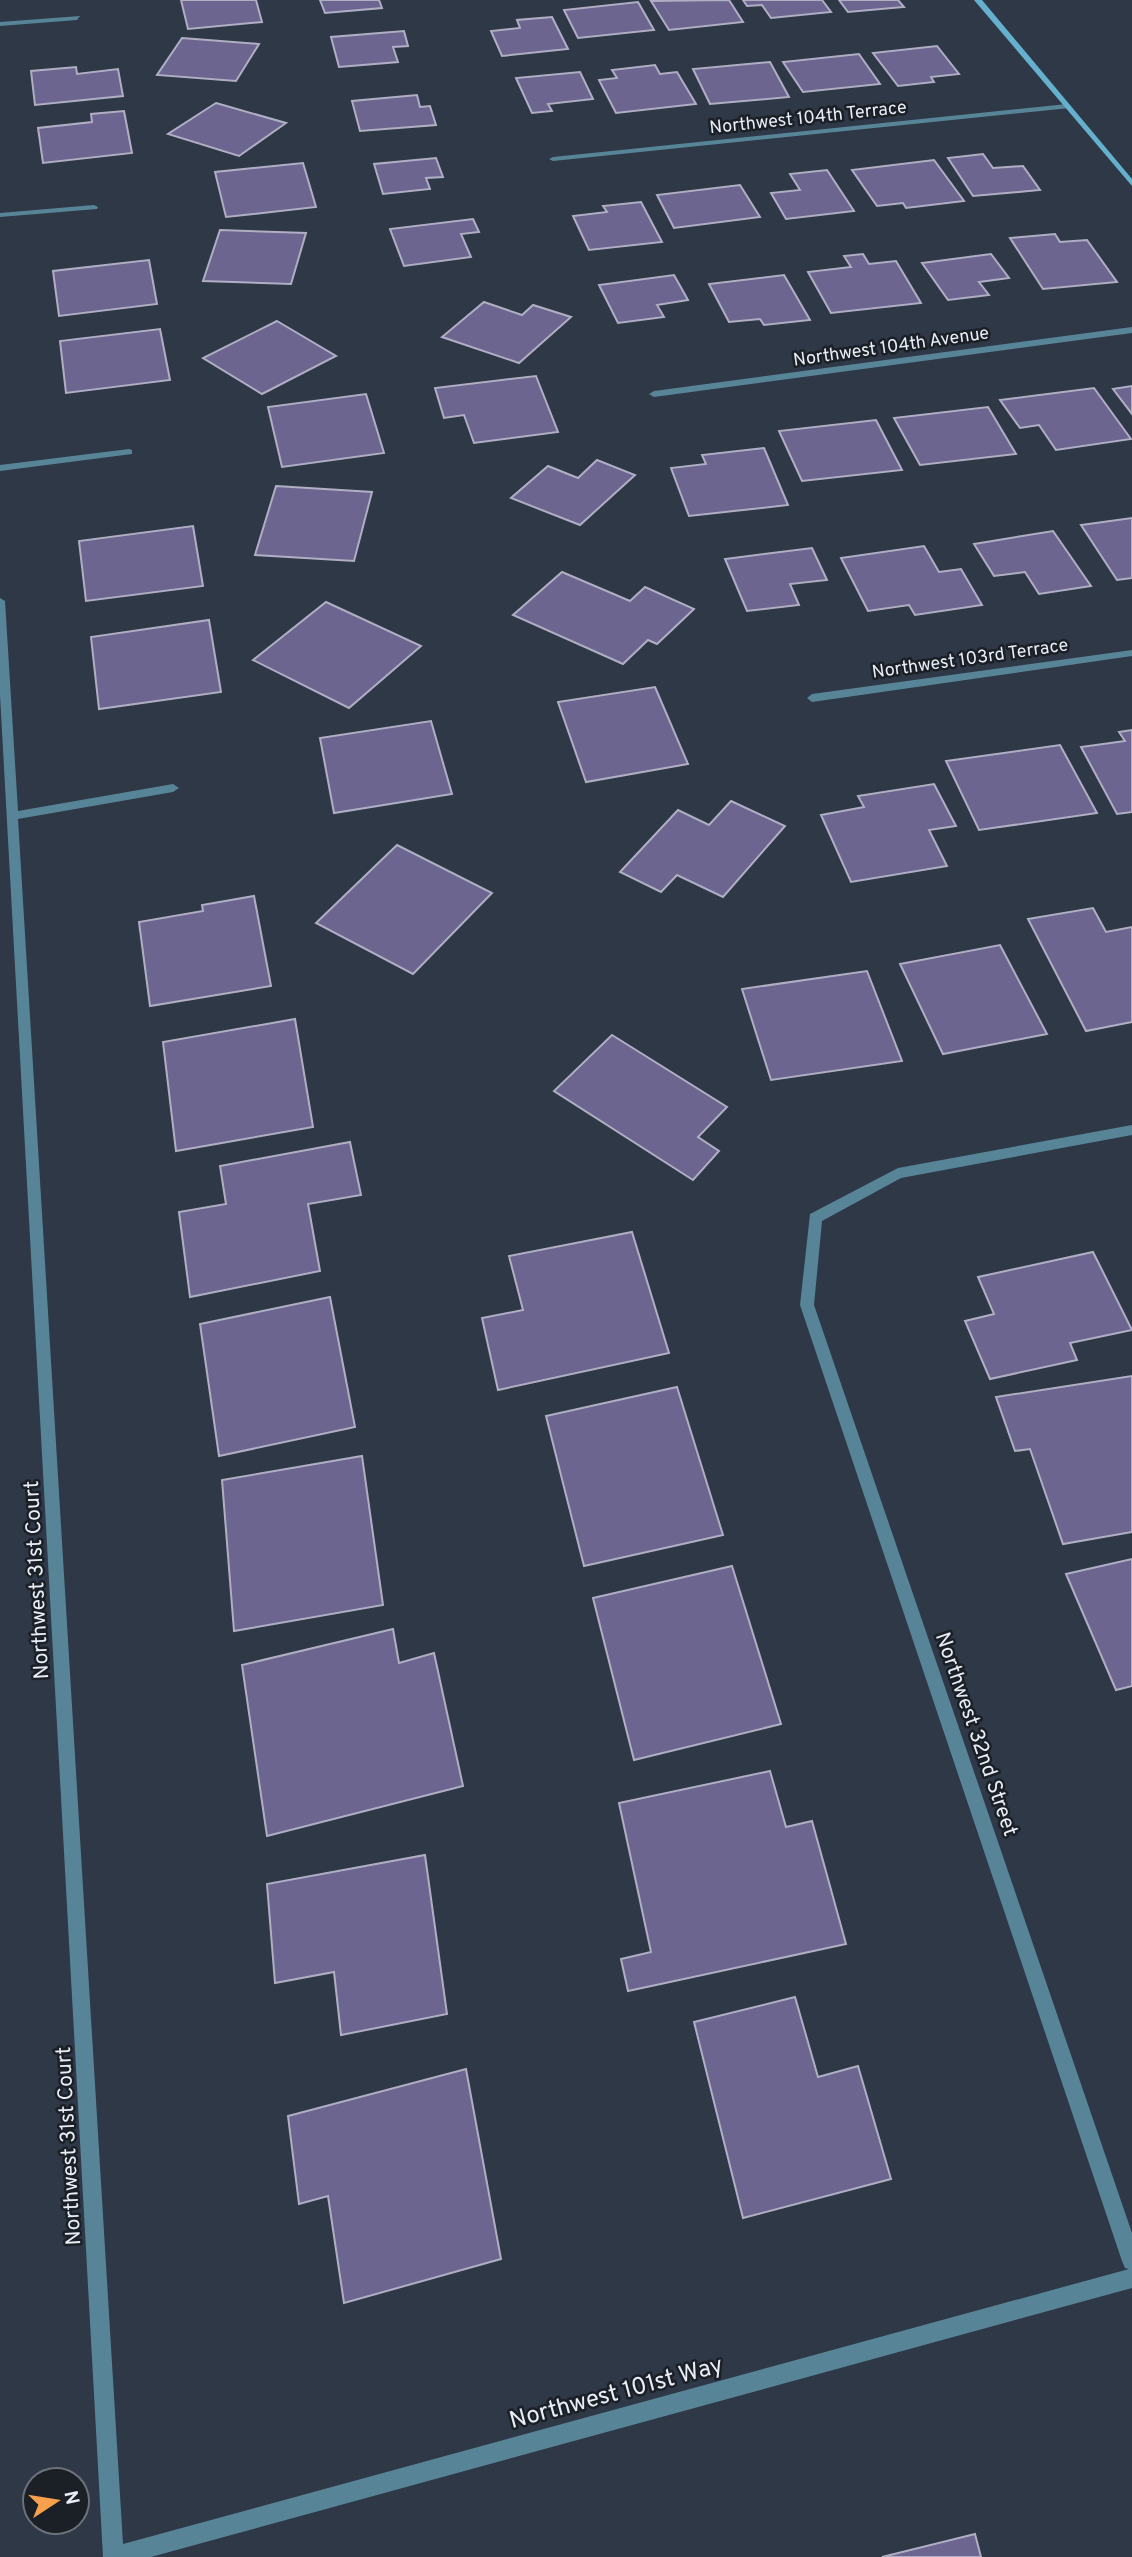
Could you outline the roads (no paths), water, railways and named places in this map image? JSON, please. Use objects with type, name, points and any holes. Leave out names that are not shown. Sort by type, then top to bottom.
[{"type":"street","points":[[978,0],[1132,184]]},
{"type":"street","points":[[0,24],[77,18]]},
{"type":"street","name":"Northwest 104th Terrace","points":[[553,159],[1067,106]]},
{"type":"street","points":[[0,215],[94,207]]},
{"type":"street","name":"Northwest 104th Avenue","points":[[654,394],[1132,330]]},
{"type":"street","points":[[0,468],[129,452]]},
{"type":"street","name":"Northwest 31st Court","points":[[0,601],[113,2557]]},
{"type":"street","name":"Northwest 103rd Terrace","points":[[813,698],[1132,653]]},
{"type":"street","points":[[13,817],[173,788]]},
{"type":"street","name":"Northwest 32nd Street","points":[[1132,1130],[898,1173],[815,1218],[807,1305],[1132,2261]]},
{"type":"street","name":"Northwest 101st Way","points":[[113,2557],[1132,2278]]}]
